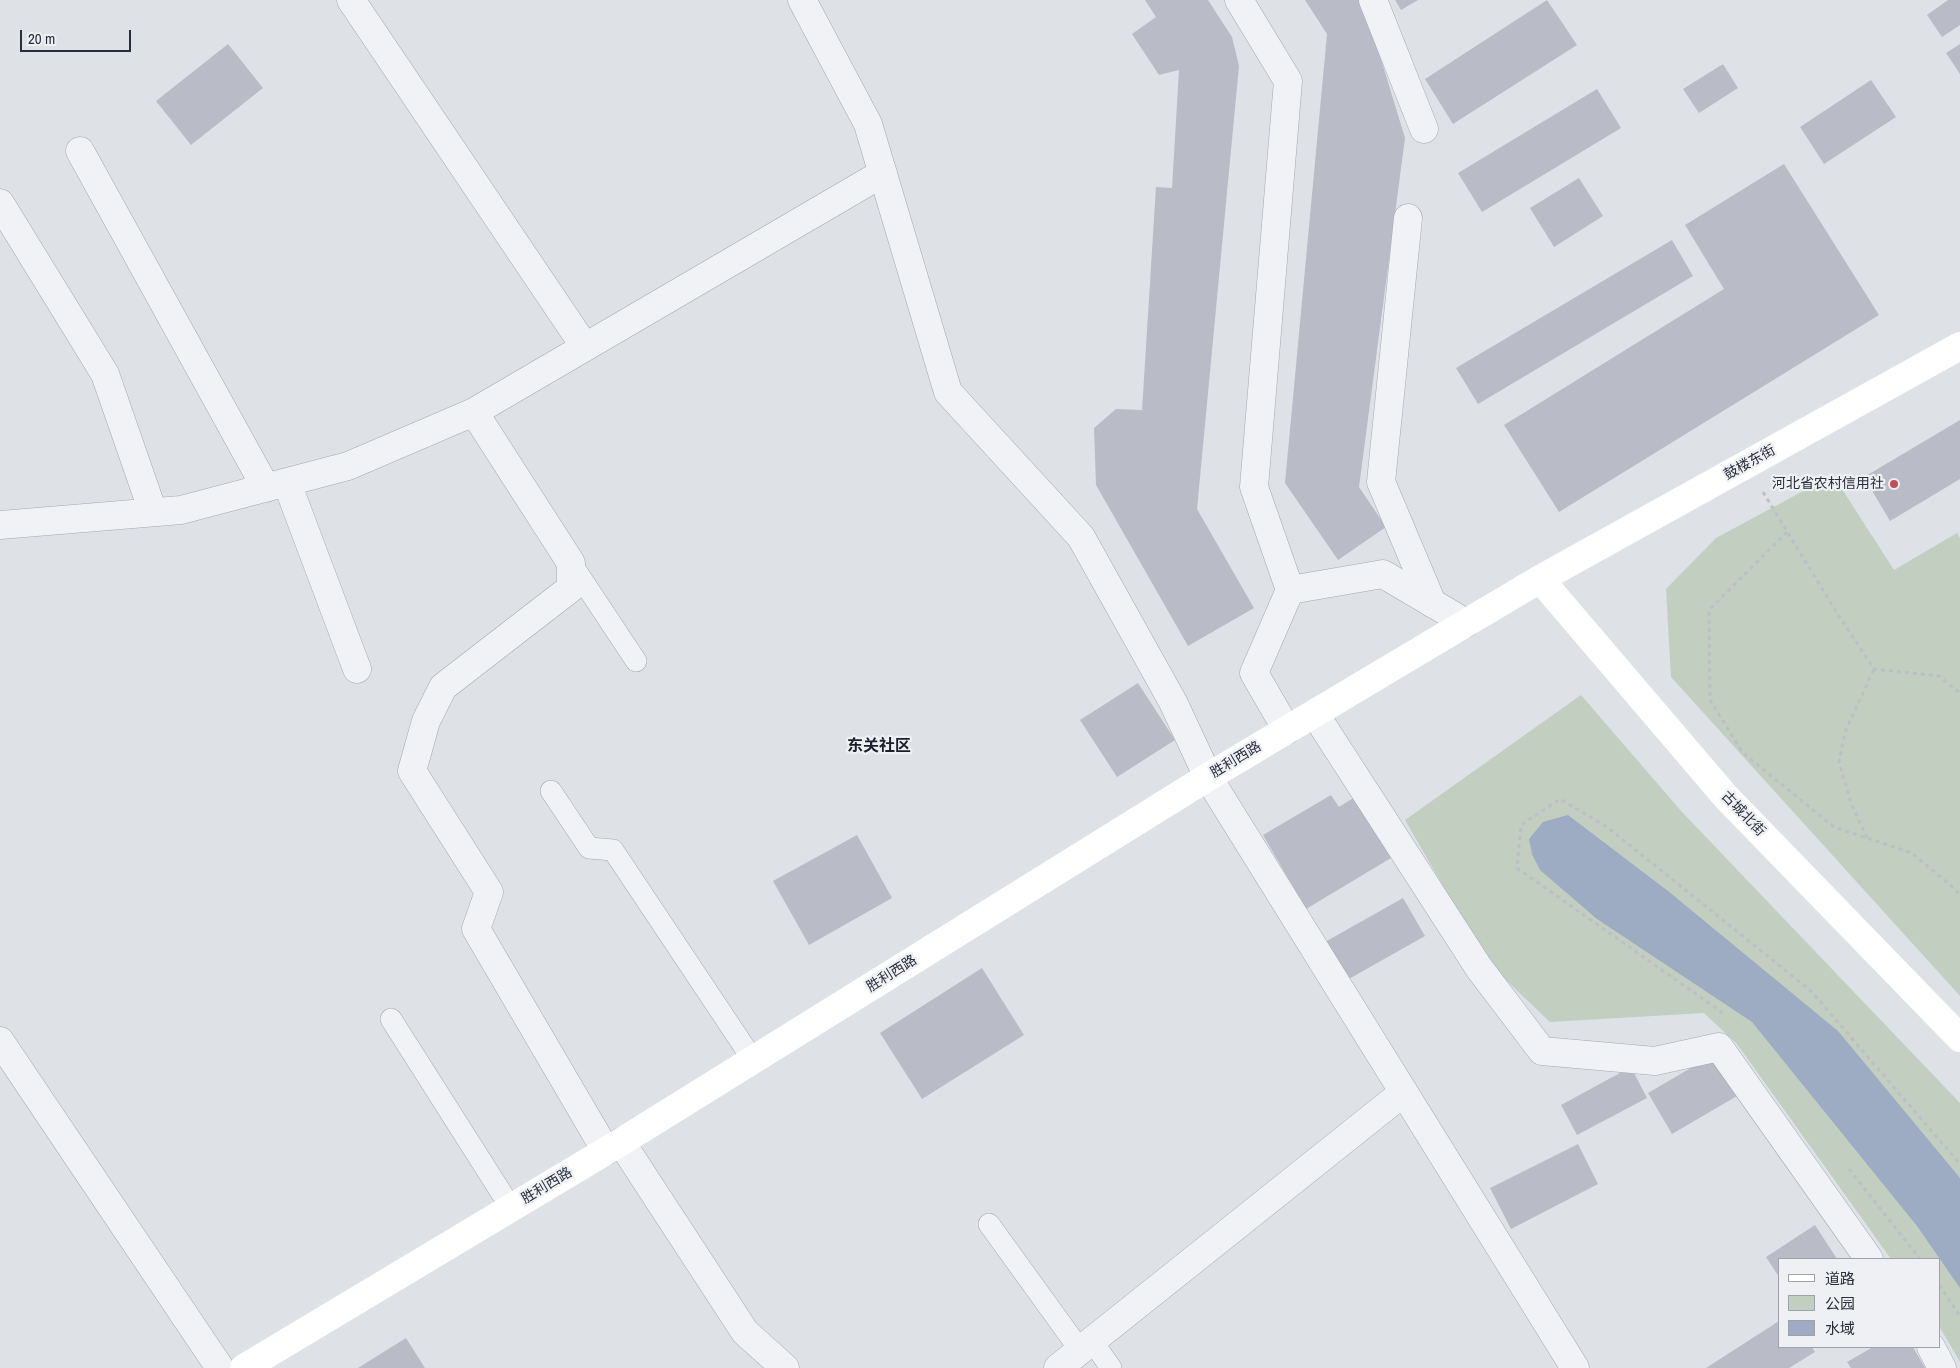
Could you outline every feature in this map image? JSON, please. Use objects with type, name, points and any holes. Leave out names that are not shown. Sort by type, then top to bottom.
[{"type":"main road","name":"鼓楼东街","points":[[1540,579],[1960,346]]},
{"type":"main road","name":"胜利西路","points":[[244,1368],[614,1146],[1208,777],[1540,579]]},
{"type":"main road","name":"古城北街","points":[[1540,579],[1726,797],[1960,1038]]},
{"type":"street","points":[[351,0],[585,348]]},
{"type":"street","points":[[802,0],[868,124],[948,392],[1081,537],[1173,702],[1208,777],[1575,1368]]},
{"type":"street","points":[[1239,0],[1288,81],[1254,487],[1290,590],[1254,673],[1287,730]]},
{"type":"street","points":[[1373,0],[1424,129]]},
{"type":"street","points":[[80,151],[277,485],[357,668]]},
{"type":"street","points":[[0,525],[181,510],[348,466],[474,412],[883,173]]},
{"type":"street","points":[[0,203],[105,374],[153,512]]},
{"type":"street","points":[[1408,218],[1380,482],[1432,603]]},
{"type":"street","points":[[474,412],[571,563],[571,588],[443,687],[426,721],[412,771],[489,892],[476,929],[614,1146],[745,1332],[785,1368]]},
{"type":"street","points":[[1290,590],[1383,574],[1466,623]]},
{"type":"street","points":[[1315,714],[1479,968],[1542,1051],[1655,1061],[1719,1047],[1868,1258]]},
{"type":"street","points":[[0,1041],[220,1368]]},
{"type":"street","points":[[1058,1368],[1404,1092]]},
{"type":"street","points":[[1932,1348],[1942,1368]]},
{"type":"lane","points":[[571,563],[636,661]]},
{"type":"lane","points":[[550,792],[589,848],[613,850],[753,1060]]},
{"type":"lane","points":[[392,1019],[511,1208]]},
{"type":"lane","points":[[989,1224],[1086,1346],[1111,1368]]},
{"type":"path","points":[[1746,465],[1874,669]]},
{"type":"path","points":[[1787,532],[1710,610],[1710,700],[1743,753],[1834,827],[1912,853],[1956,890],[1960,896]]},
{"type":"path","points":[[1874,669],[1939,676],[1960,694]]},
{"type":"path","points":[[1867,838],[1851,802],[1839,762],[1845,732],[1874,669]]},
{"type":"path","points":[[1726,1016],[1517,868],[1521,825],[1560,799],[1607,827],[1811,990],[1960,1164]]},
{"type":"path","points":[[1848,1167],[1919,1258]]},
{"type":"path","points":[[1940,1286],[1960,1316]]},
{"type":"green space","points":[[1833,475],[1894,570],[1957,533],[1960,538],[1960,996],[1671,677],[1666,589],[1716,538]]},
{"type":"green space","points":[[1581,695],[1682,812],[1960,1103],[1960,1362],[1940,1328],[1940,1258],[1890,1258],[1737,1044],[1704,1013],[1550,1022],[1487,962],[1405,820]]},
{"type":"water","points":[[1568,815],[1668,891],[1838,1031],[1960,1178],[1960,1288],[1917,1226],[1752,1022],[1597,919],[1540,870],[1532,854],[1529,839],[1543,822]]},
{"type":"building","points":[[1145,0],[1208,0],[1232,37],[1239,66],[1197,509],[1254,608],[1188,646],[1096,485],[1094,428],[1116,409],[1142,410],[1156,187],[1172,188],[1179,70],[1159,75],[1132,34],[1156,17]]},
{"type":"building","points":[[1305,0],[1363,0],[1405,138],[1359,487],[1386,527],[1338,560],[1285,483],[1327,34]]},
{"type":"building","points":[[1395,0],[1418,0],[1401,10]]},
{"type":"building","points":[[1547,0],[1577,45],[1453,124],[1425,79]]},
{"type":"building","points":[[1948,0],[1960,0],[1960,25],[1942,37],[1927,15]]},
{"type":"building","points":[[228,44],[263,88],[191,145],[156,101]]},
{"type":"building","points":[[1960,44],[1960,74],[1946,53]]},
{"type":"building","points":[[1723,64],[1738,88],[1699,113],[1683,89]]},
{"type":"building","points":[[1871,80],[1896,117],[1824,164],[1800,127]]},
{"type":"building","points":[[1597,89],[1621,128],[1482,212],[1458,173]]},
{"type":"building","points":[[1784,164],[1879,315],[1559,512],[1504,425],[1724,289],[1685,225]]},
{"type":"building","points":[[1579,178],[1603,216],[1554,247],[1530,208]]},
{"type":"building","points":[[1672,240],[1693,276],[1478,404],[1456,368]]},
{"type":"building","points":[[1960,420],[1960,479],[1890,521],[1864,477]]},
{"type":"building","points":[[1138,683],[1175,740],[1117,777],[1080,720]]},
{"type":"building","points":[[1331,795],[1339,807],[1355,797],[1391,858],[1306,909],[1263,835]]},
{"type":"building","points":[[857,835],[892,898],[809,945],[773,881]]},
{"type":"building","points":[[1403,898],[1425,936],[1347,980],[1325,942]]},
{"type":"building","points":[[982,968],[1024,1035],[922,1099],[880,1033]]},
{"type":"building","points":[[1713,1055],[1737,1096],[1672,1134],[1648,1093]]},
{"type":"building","points":[[1631,1067],[1647,1098],[1577,1135],[1561,1105]]},
{"type":"building","points":[[1578,1144],[1598,1184],[1511,1229],[1490,1188]]},
{"type":"building","points":[[1815,1225],[1836,1258],[1778,1258],[1778,1275],[1766,1257]]},
{"type":"building","points":[[1778,1322],[1778,1348],[1813,1348],[1815,1352],[1789,1368],[1706,1368]]},
{"type":"building","points":[[406,1338],[425,1368],[358,1368]]},
{"type":"building","points":[[1871,1348],[1914,1348],[1925,1368],[1851,1368],[1847,1362]]},
{"type":"place","name":"河北省农村信用社","points":[[1894,484]]},
{"type":"district","name":"东关社区","points":[[879,747]]}]
